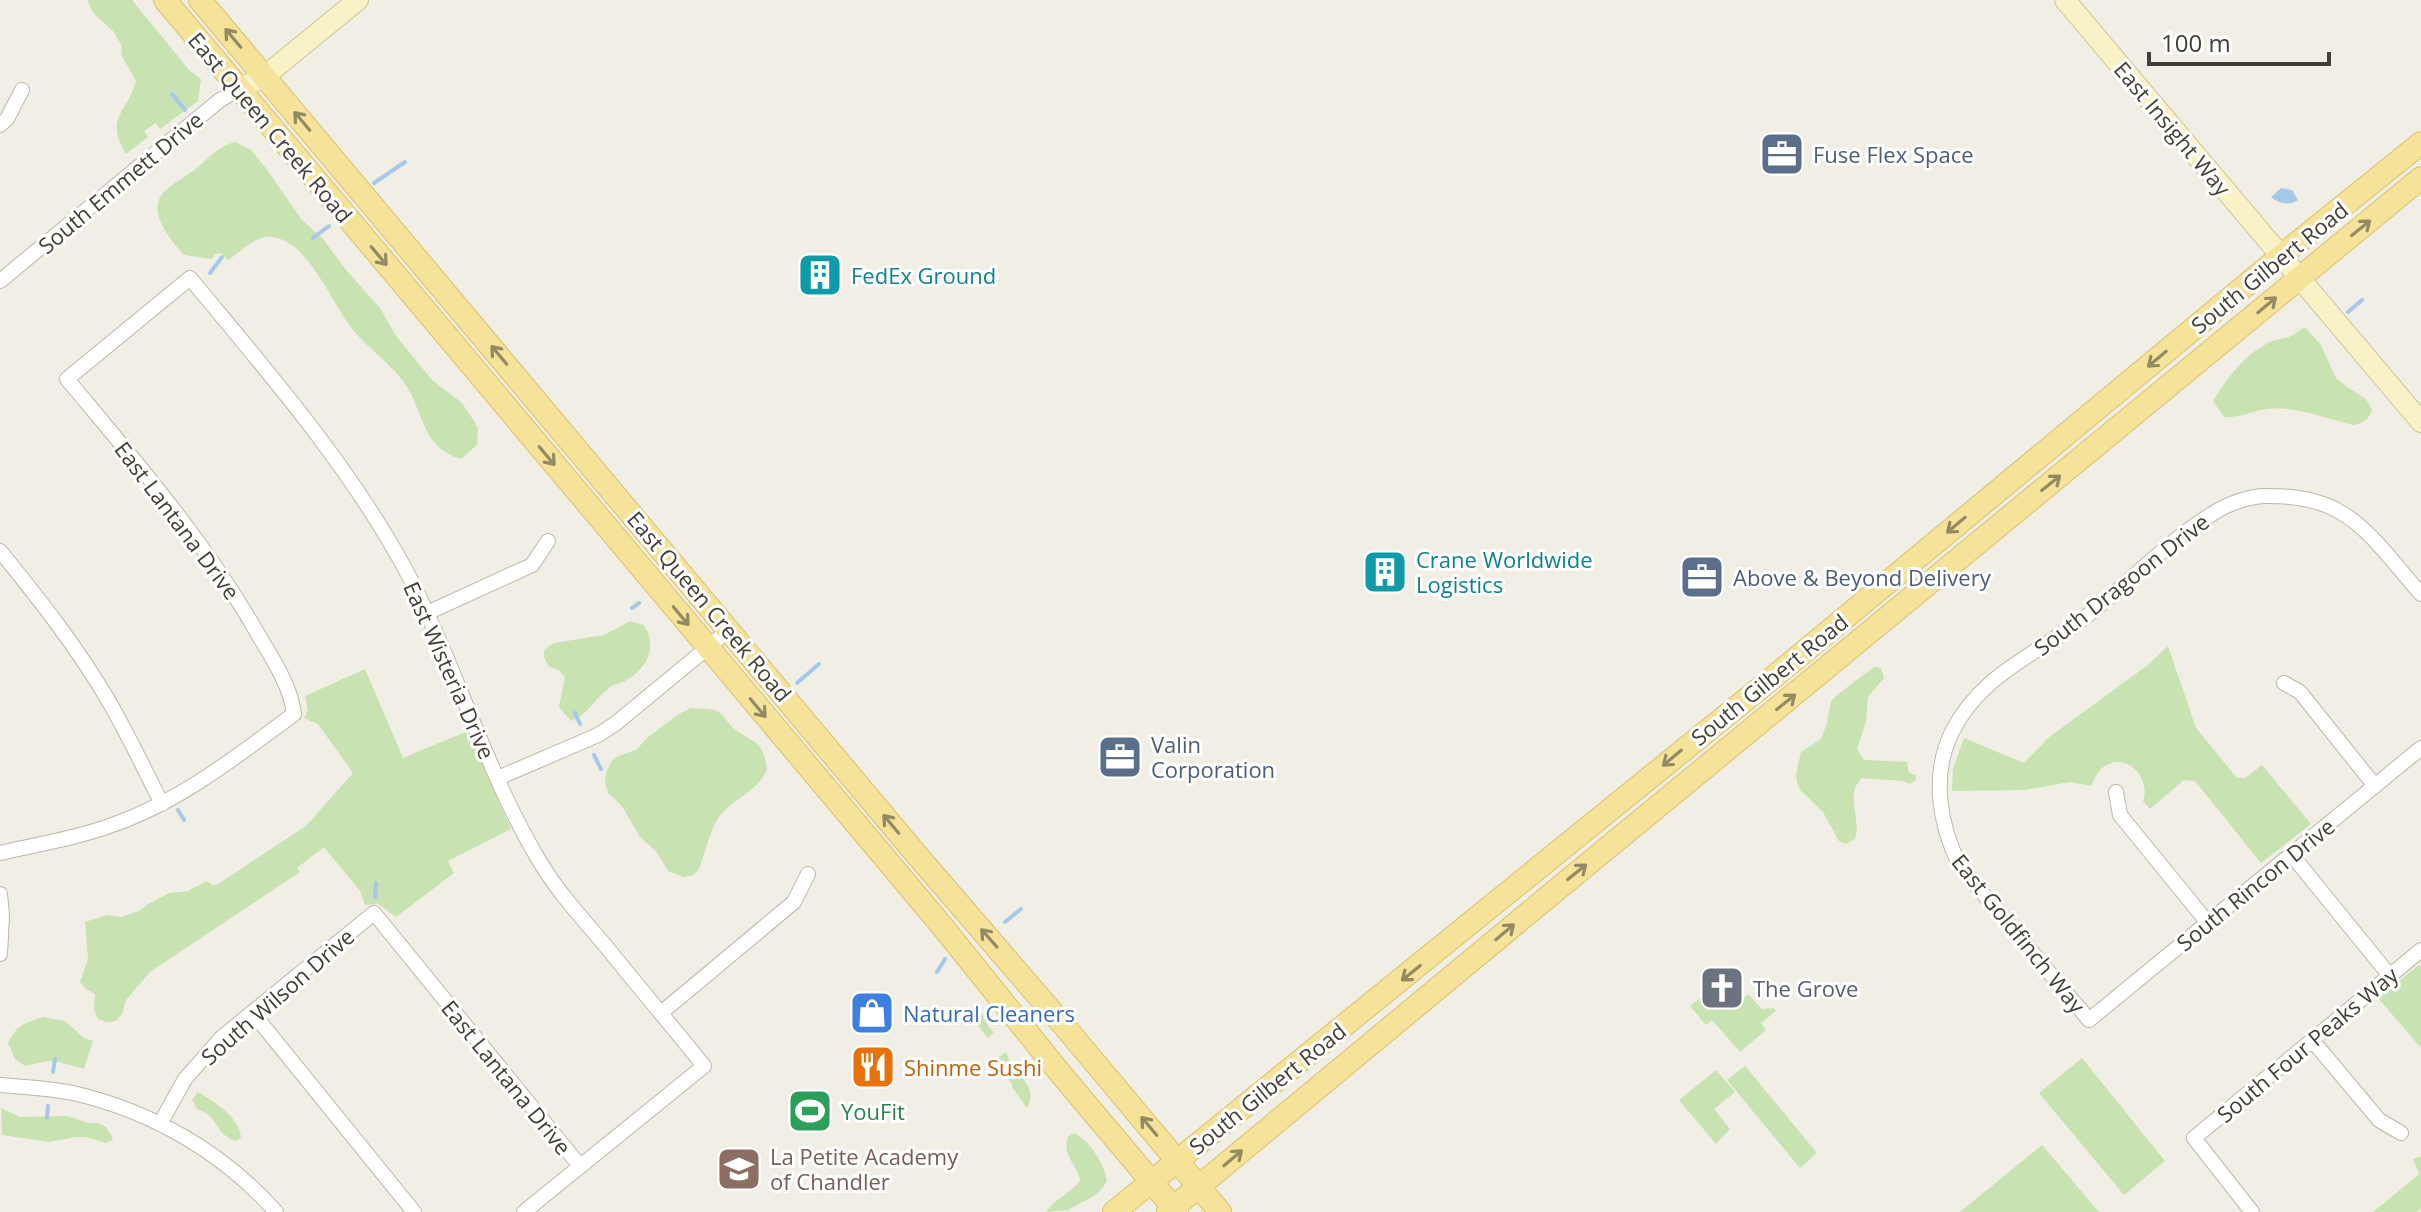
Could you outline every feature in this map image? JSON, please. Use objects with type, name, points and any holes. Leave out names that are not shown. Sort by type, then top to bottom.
[{"type":"main road","name":"East Queen Creek Road","points":[[165,0],[251,83],[729,630],[1220,1212]]},
{"type":"main road","name":"East Queen Creek Road","points":[[200,0],[251,83],[708,648],[942,926],[1173,1211]]},
{"type":"main road","name":"South Gilbert Road","points":[[1114,1212],[1770,680],[2421,143]]},
{"type":"main road","name":"South Gilbert Road","points":[[1173,1211],[1199,1186],[1461,969],[2421,178]]},
{"type":"main road","points":[[1707,729],[1725,751]]},
{"type":"main road","points":[[942,926],[963,909]]},
{"type":"main road","points":[[1443,947],[1461,969]]},
{"type":"street","name":"South Emmett Drive","points":[[1,279],[220,100],[251,83],[358,0]]},
{"type":"street","name":"East Insight Way","points":[[2065,0],[2421,422]]},
{"type":"street","points":[[0,125],[7,119],[22,90]]},
{"type":"street","name":"East Lantana Drive","points":[[162,804],[216,771],[294,714],[292,699],[265,646],[208,553],[67,379],[190,278]]},
{"type":"street","name":"East Wisteria Drive","points":[[190,278],[313,428],[349,477],[404,566],[519,826],[543,866],[704,1066],[580,1166]]},
{"type":"street","name":"South Dragoon Drive","points":[[1945,750],[1962,714],[1976,695],[2007,669],[2083,619],[2193,526],[2239,502],[2265,496],[2292,497],[2341,512],[2362,529],[2421,594]]},
{"type":"street","points":[[427,613],[532,565],[548,541]]},
{"type":"street","points":[[0,551],[90,671],[162,804],[91,832],[0,853]]},
{"type":"street","points":[[498,778],[606,730],[729,630]]},
{"type":"street","points":[[2284,683],[2300,692],[2375,786]]},
{"type":"street","name":"South Rincon Drive","points":[[2089,1020],[2421,748]]},
{"type":"street","name":"East Goldfinch Way","points":[[1945,750],[1940,768],[1942,814],[1949,842],[1960,866],[2089,1020]]},
{"type":"street","points":[[2116,792],[2120,815],[2208,923]]},
{"type":"street","points":[[2291,854],[2390,976]]},
{"type":"street","points":[[661,1013],[794,902],[808,874]]},
{"type":"street","points":[[0,894],[0,954]]},
{"type":"street","name":"East Lantana Drive","points":[[374,913],[580,1166]]},
{"type":"street","name":"South Wilson Drive","points":[[160,1124],[202,1056],[374,913]]},
{"type":"street","name":"South Four Peaks Way","points":[[2252,1212],[2194,1138],[2421,950]]},
{"type":"street","points":[[252,1012],[414,1212]]},
{"type":"street","points":[[2312,1040],[2379,1120],[2401,1133]]},
{"type":"street","points":[[0,1085],[70,1093],[123,1108],[160,1124],[214,1157],[276,1212]]},
{"type":"street","points":[[524,1212],[580,1166]]},
{"type":"green space","points":[[87,0],[132,0],[189,70],[201,79],[198,101],[160,129],[156,123],[144,131],[148,137],[126,154],[117,132],[117,123],[136,81],[122,56],[121,45],[114,32],[94,14]]},
{"type":"green space","points":[[235,142],[251,150],[302,220],[323,239],[380,308],[396,336],[432,380],[462,403],[478,427],[477,445],[461,459],[448,454],[431,438],[405,384],[354,331],[318,275],[296,249],[284,241],[265,237],[254,241],[228,260],[221,253],[215,254],[212,259],[184,255],[172,241],[158,214],[160,197],[217,150]]},
{"type":"green space","points":[[2305,327],[2321,345],[2336,378],[2366,399],[2372,410],[2367,419],[2353,425],[2277,408],[2224,417],[2213,401],[2237,367],[2261,347],[2289,337]]},
{"type":"green space","points":[[630,621],[644,625],[648,633],[650,649],[644,664],[633,676],[610,687],[583,714],[571,721],[559,707],[565,677],[559,670],[549,667],[544,650],[554,643],[604,635]]},
{"type":"green space","points":[[2168,646],[2196,728],[2237,778],[2245,778],[2262,765],[2311,824],[2261,863],[2195,781],[2184,780],[2150,809],[2143,801],[2145,792],[2139,775],[2134,768],[2118,762],[2100,771],[2091,786],[2070,782],[2025,790],[1952,791],[1953,768],[1964,738],[2024,763],[2048,738],[2149,664]]},
{"type":"green space","points":[[1874,667],[1881,668],[1884,678],[1868,697],[1866,722],[1857,749],[1864,760],[1907,762],[1909,773],[1916,775],[1916,780],[1910,784],[1862,778],[1854,792],[1857,831],[1855,839],[1846,844],[1839,841],[1823,812],[1801,791],[1796,774],[1801,752],[1821,739],[1831,702]]},
{"type":"green space","points":[[365,669],[403,758],[468,731],[511,829],[448,861],[454,873],[396,917],[378,904],[365,905],[360,891],[324,847],[297,868],[300,872],[150,972],[126,1000],[122,1014],[116,1021],[98,1019],[94,1010],[95,994],[80,982],[88,959],[85,922],[107,915],[121,917],[139,911],[169,893],[188,891],[206,881],[218,884],[306,826],[353,773],[318,724],[304,718],[308,710],[305,696]]},
{"type":"green space","points":[[691,708],[711,709],[720,713],[733,728],[760,748],[767,769],[758,784],[729,806],[717,820],[699,869],[693,875],[683,877],[668,871],[656,851],[640,837],[622,806],[608,793],[605,783],[606,773],[616,757],[636,750],[647,738]]},
{"type":"green space","points":[[2419,965],[2421,967],[2421,1048],[2378,998]]},
{"type":"green space","points":[[1722,981],[1739,1002],[1748,994],[1762,1009],[1774,1008],[1776,1011],[1761,1023],[1766,1030],[1740,1052],[1712,1020],[1706,1025],[1690,1006]]},
{"type":"green space","points":[[975,1008],[994,1032],[988,1038],[965,1010]]},
{"type":"green space","points":[[43,1017],[65,1021],[84,1038],[93,1041],[84,1069],[47,1061],[25,1066],[15,1059],[8,1043],[15,1031]]},
{"type":"green space","points":[[1006,1052],[1030,1091],[1027,1108],[995,1063]]},
{"type":"green space","points":[[2082,1058],[2165,1161],[2124,1195],[2039,1093]]},
{"type":"green space","points":[[1745,1066],[1817,1153],[1800,1168],[1727,1080]]},
{"type":"green space","points":[[1716,1070],[1735,1092],[1714,1109],[1730,1129],[1716,1144],[1679,1100]]},
{"type":"green space","points":[[198,1092],[232,1117],[241,1138],[235,1141],[228,1138],[209,1116],[197,1109],[192,1100]]},
{"type":"green space","points":[[1,1108],[20,1117],[67,1116],[98,1123],[106,1127],[113,1138],[105,1143],[86,1137],[50,1142],[2,1135]]},
{"type":"green space","points":[[1074,1133],[1086,1141],[1096,1154],[1107,1181],[1092,1197],[1068,1210],[1046,1212],[1080,1181],[1066,1144],[1068,1137]]},
{"type":"green space","points":[[2042,1145],[2099,1212],[1960,1212]]},
{"type":"green space","points":[[2421,1156],[2421,1209],[2416,1212],[2373,1212],[2419,1174],[2413,1159]]},
{"type":"water","points":[[2281,188],[2292,190],[2298,200],[2284,203],[2271,197]]},
{"type":"waterway","points":[[172,94],[185,110]]},
{"type":"waterway","points":[[374,183],[405,162]]},
{"type":"waterway","points":[[313,238],[329,226]]},
{"type":"waterway","points":[[210,273],[222,257]]},
{"type":"waterway","points":[[2348,312],[2362,300]]},
{"type":"waterway","points":[[632,608],[639,603]]},
{"type":"waterway","points":[[797,683],[819,664]]},
{"type":"waterway","points":[[575,713],[580,724]]},
{"type":"waterway","points":[[594,755],[601,769]]},
{"type":"waterway","points":[[178,810],[184,820]]},
{"type":"waterway","points":[[375,897],[376,883]]},
{"type":"waterway","points":[[1005,922],[1021,909]]},
{"type":"waterway","points":[[937,972],[945,959]]},
{"type":"waterway","points":[[53,1072],[55,1059]]},
{"type":"waterway","points":[[47,1118],[48,1106]]},
{"type":"place","name":"Fuse Flex Space","points":[[1782,154]]},
{"type":"place","name":"FedEx Ground","points":[[820,275]]},
{"type":"place","name":"Crane Worldwide Logistics","points":[[1385,572]]},
{"type":"place","name":"Above & Beyond Delivery","points":[[1702,577]]},
{"type":"place","name":"Valin Corporation","points":[[1120,757]]},
{"type":"place","name":"The Grove","points":[[1722,988]]},
{"type":"place","name":"Natural Cleaners","points":[[872,1013]]},
{"type":"place","name":"Shinme Sushi","points":[[873,1067]]},
{"type":"place","name":"YouFit","points":[[810,1111]]},
{"type":"place","name":"La Petite Academy of Chandler","points":[[739,1169]]}]
